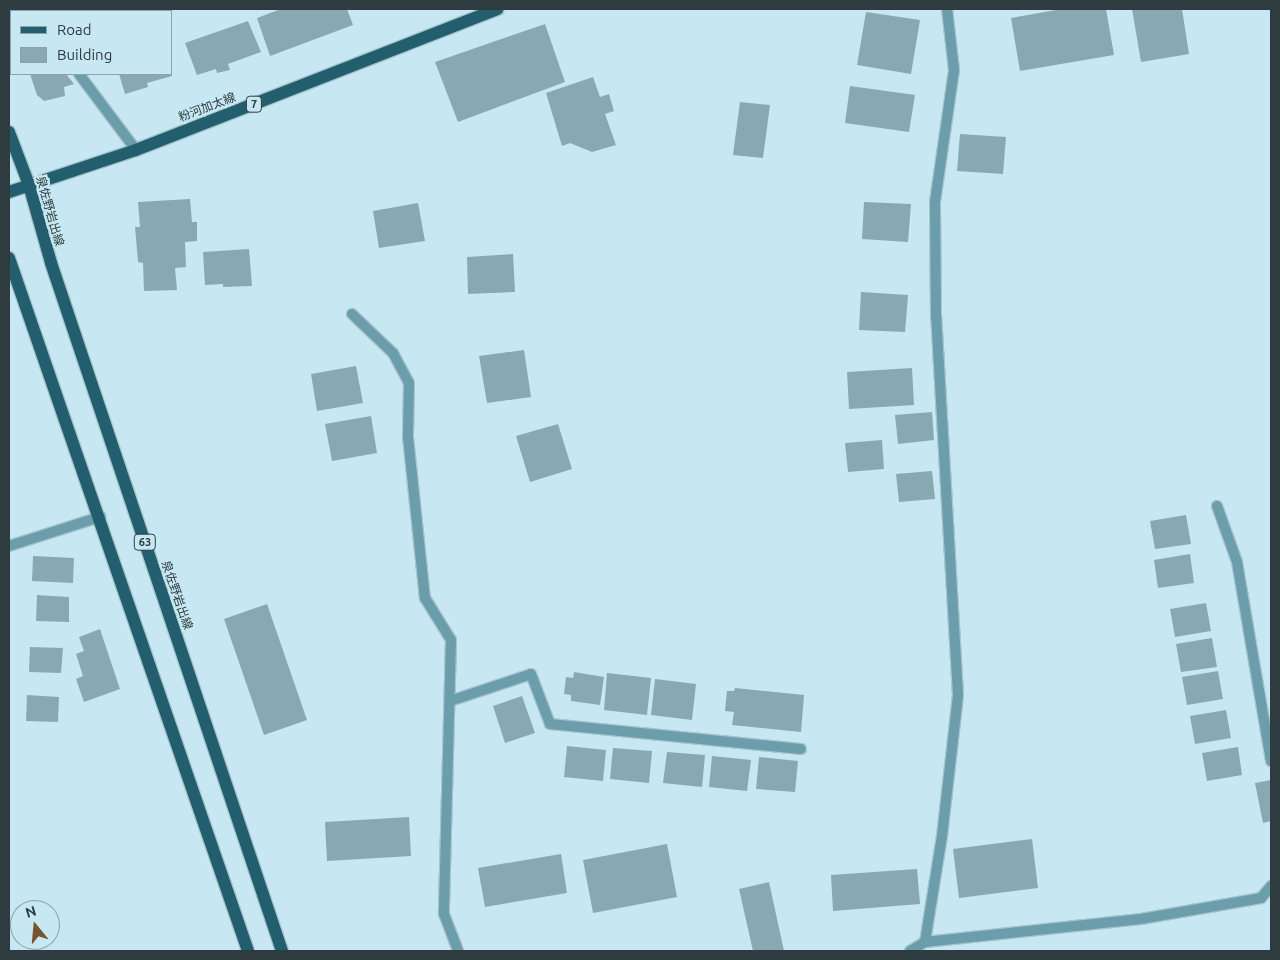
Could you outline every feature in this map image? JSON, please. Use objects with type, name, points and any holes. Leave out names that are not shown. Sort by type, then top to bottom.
[{"type":"main road","name":"粉河加太線","points":[[9,192],[136,150],[498,9]]},
{"type":"main road","name":"泉佐野岩出線","points":[[9,132],[29,185],[54,272],[282,951]]},
{"type":"main road","points":[[9,258],[100,517],[248,951]]},
{"type":"street","points":[[925,942],[942,836],[958,694],[936,318],[934,202],[954,70],[947,9]]},
{"type":"street","points":[[80,75],[136,150]]},
{"type":"street","points":[[352,314],[393,353],[409,383],[408,437],[425,598],[451,640],[444,914],[458,951]]},
{"type":"street","points":[[1217,506],[1238,562],[1271,761]]},
{"type":"street","points":[[9,546],[100,517]]},
{"type":"street","points":[[450,701],[531,674],[550,724],[801,749]]},
{"type":"street","points":[[910,951],[925,942],[1141,919],[1261,898],[1271,886]]},
{"type":"street","points":[[925,942],[934,951]]},
{"type":"building","points":[[9,9],[44,10],[10,10],[10,16]]},
{"type":"building","points":[[281,9],[347,9],[353,25],[270,56],[257,18]]},
{"type":"building","points":[[1062,9],[1106,9],[1114,55],[1020,71],[1011,18]]},
{"type":"building","points":[[1132,9],[1182,9],[1189,54],[1141,62]]},
{"type":"building","points":[[866,12],[920,20],[911,74],[857,65]]},
{"type":"building","points":[[248,21],[261,52],[228,64],[230,70],[217,73],[216,69],[197,75],[185,43]]},
{"type":"building","points":[[545,24],[565,82],[458,122],[435,62]]},
{"type":"building","points":[[30,75],[67,75],[74,84],[64,87],[65,96],[44,101],[37,95]]},
{"type":"building","points":[[119,75],[172,76],[147,83],[148,87],[125,94]]},
{"type":"building","points":[[593,77],[600,97],[609,94],[614,111],[605,114],[616,145],[592,152],[570,143],[562,146],[546,93]]},
{"type":"building","points":[[850,86],[915,95],[909,132],[845,123]]},
{"type":"building","points":[[740,102],[770,105],[763,158],[733,155]]},
{"type":"building","points":[[960,134],[1006,137],[1003,174],[957,171]]},
{"type":"building","points":[[190,199],[192,222],[197,222],[197,241],[185,242],[186,267],[175,268],[177,290],[144,291],[143,263],[138,262],[135,227],[140,227],[138,202]]},
{"type":"building","points":[[864,202],[911,204],[908,242],[862,239]]},
{"type":"building","points":[[418,203],[425,241],[379,248],[373,211]]},
{"type":"building","points":[[249,249],[252,286],[223,287],[223,284],[205,285],[203,252]]},
{"type":"building","points":[[513,254],[515,292],[468,294],[467,257]]},
{"type":"building","points":[[861,292],[908,295],[905,332],[859,330]]},
{"type":"building","points":[[524,350],[531,397],[487,403],[479,356]]},
{"type":"building","points":[[356,366],[363,403],[317,411],[311,374]]},
{"type":"building","points":[[912,368],[914,405],[849,409],[847,372]]},
{"type":"building","points":[[932,412],[934,440],[898,444],[895,415]]},
{"type":"building","points":[[371,416],[377,453],[332,461],[325,424]]},
{"type":"building","points":[[558,424],[572,469],[530,482],[516,436]]},
{"type":"building","points":[[882,440],[884,469],[848,472],[845,443]]},
{"type":"building","points":[[932,471],[935,499],[899,502],[896,474]]},
{"type":"building","points":[[1186,515],[1191,544],[1155,549],[1150,521]]},
{"type":"building","points":[[1190,554],[1194,583],[1158,588],[1154,560]]},
{"type":"building","points":[[33,556],[74,558],[73,583],[32,581]]},
{"type":"building","points":[[37,595],[69,597],[69,622],[36,621]]},
{"type":"building","points":[[1206,603],[1211,631],[1175,637],[1170,609]]},
{"type":"building","points":[[267,604],[307,720],[264,735],[224,619]]},
{"type":"building","points":[[100,629],[120,689],[84,702],[76,679],[83,676],[76,654],[84,651],[79,637]]},
{"type":"building","points":[[1212,638],[1217,667],[1181,672],[1176,644]]},
{"type":"building","points":[[30,647],[63,648],[61,673],[29,672]]},
{"type":"building","points":[[1218,671],[1223,699],[1187,705],[1182,677]]},
{"type":"building","points":[[574,672],[604,677],[600,705],[571,701],[571,695],[564,694],[566,677],[573,678]]},
{"type":"building","points":[[607,673],[651,678],[647,715],[604,710]]},
{"type":"building","points":[[655,679],[696,684],[692,720],[651,715]]},
{"type":"building","points":[[735,688],[804,695],[801,732],[732,725],[734,712],[725,711],[727,691],[734,691]]},
{"type":"building","points":[[27,695],[59,697],[58,722],[26,721]]},
{"type":"building","points":[[522,696],[535,733],[505,743],[493,706]]},
{"type":"building","points":[[1226,710],[1231,738],[1195,744],[1190,716]]},
{"type":"building","points":[[567,746],[606,750],[603,781],[564,777]]},
{"type":"building","points":[[1238,747],[1242,775],[1207,781],[1202,753]]},
{"type":"building","points":[[613,748],[652,751],[649,783],[610,779]]},
{"type":"building","points":[[667,752],[705,755],[702,787],[663,783]]},
{"type":"building","points":[[712,756],[751,760],[747,791],[709,787]]},
{"type":"building","points":[[759,757],[798,761],[795,792],[756,789]]},
{"type":"building","points":[[1271,780],[1271,821],[1263,823],[1255,783]]},
{"type":"building","points":[[409,817],[411,856],[327,861],[325,822]]},
{"type":"building","points":[[1032,839],[1038,888],[959,898],[953,849]]},
{"type":"building","points":[[667,844],[677,897],[593,913],[583,860]]},
{"type":"building","points":[[561,854],[567,893],[485,907],[478,868]]},
{"type":"building","points":[[917,869],[920,904],[833,911],[831,875]]},
{"type":"building","points":[[769,882],[784,951],[753,951],[739,889]]}]
